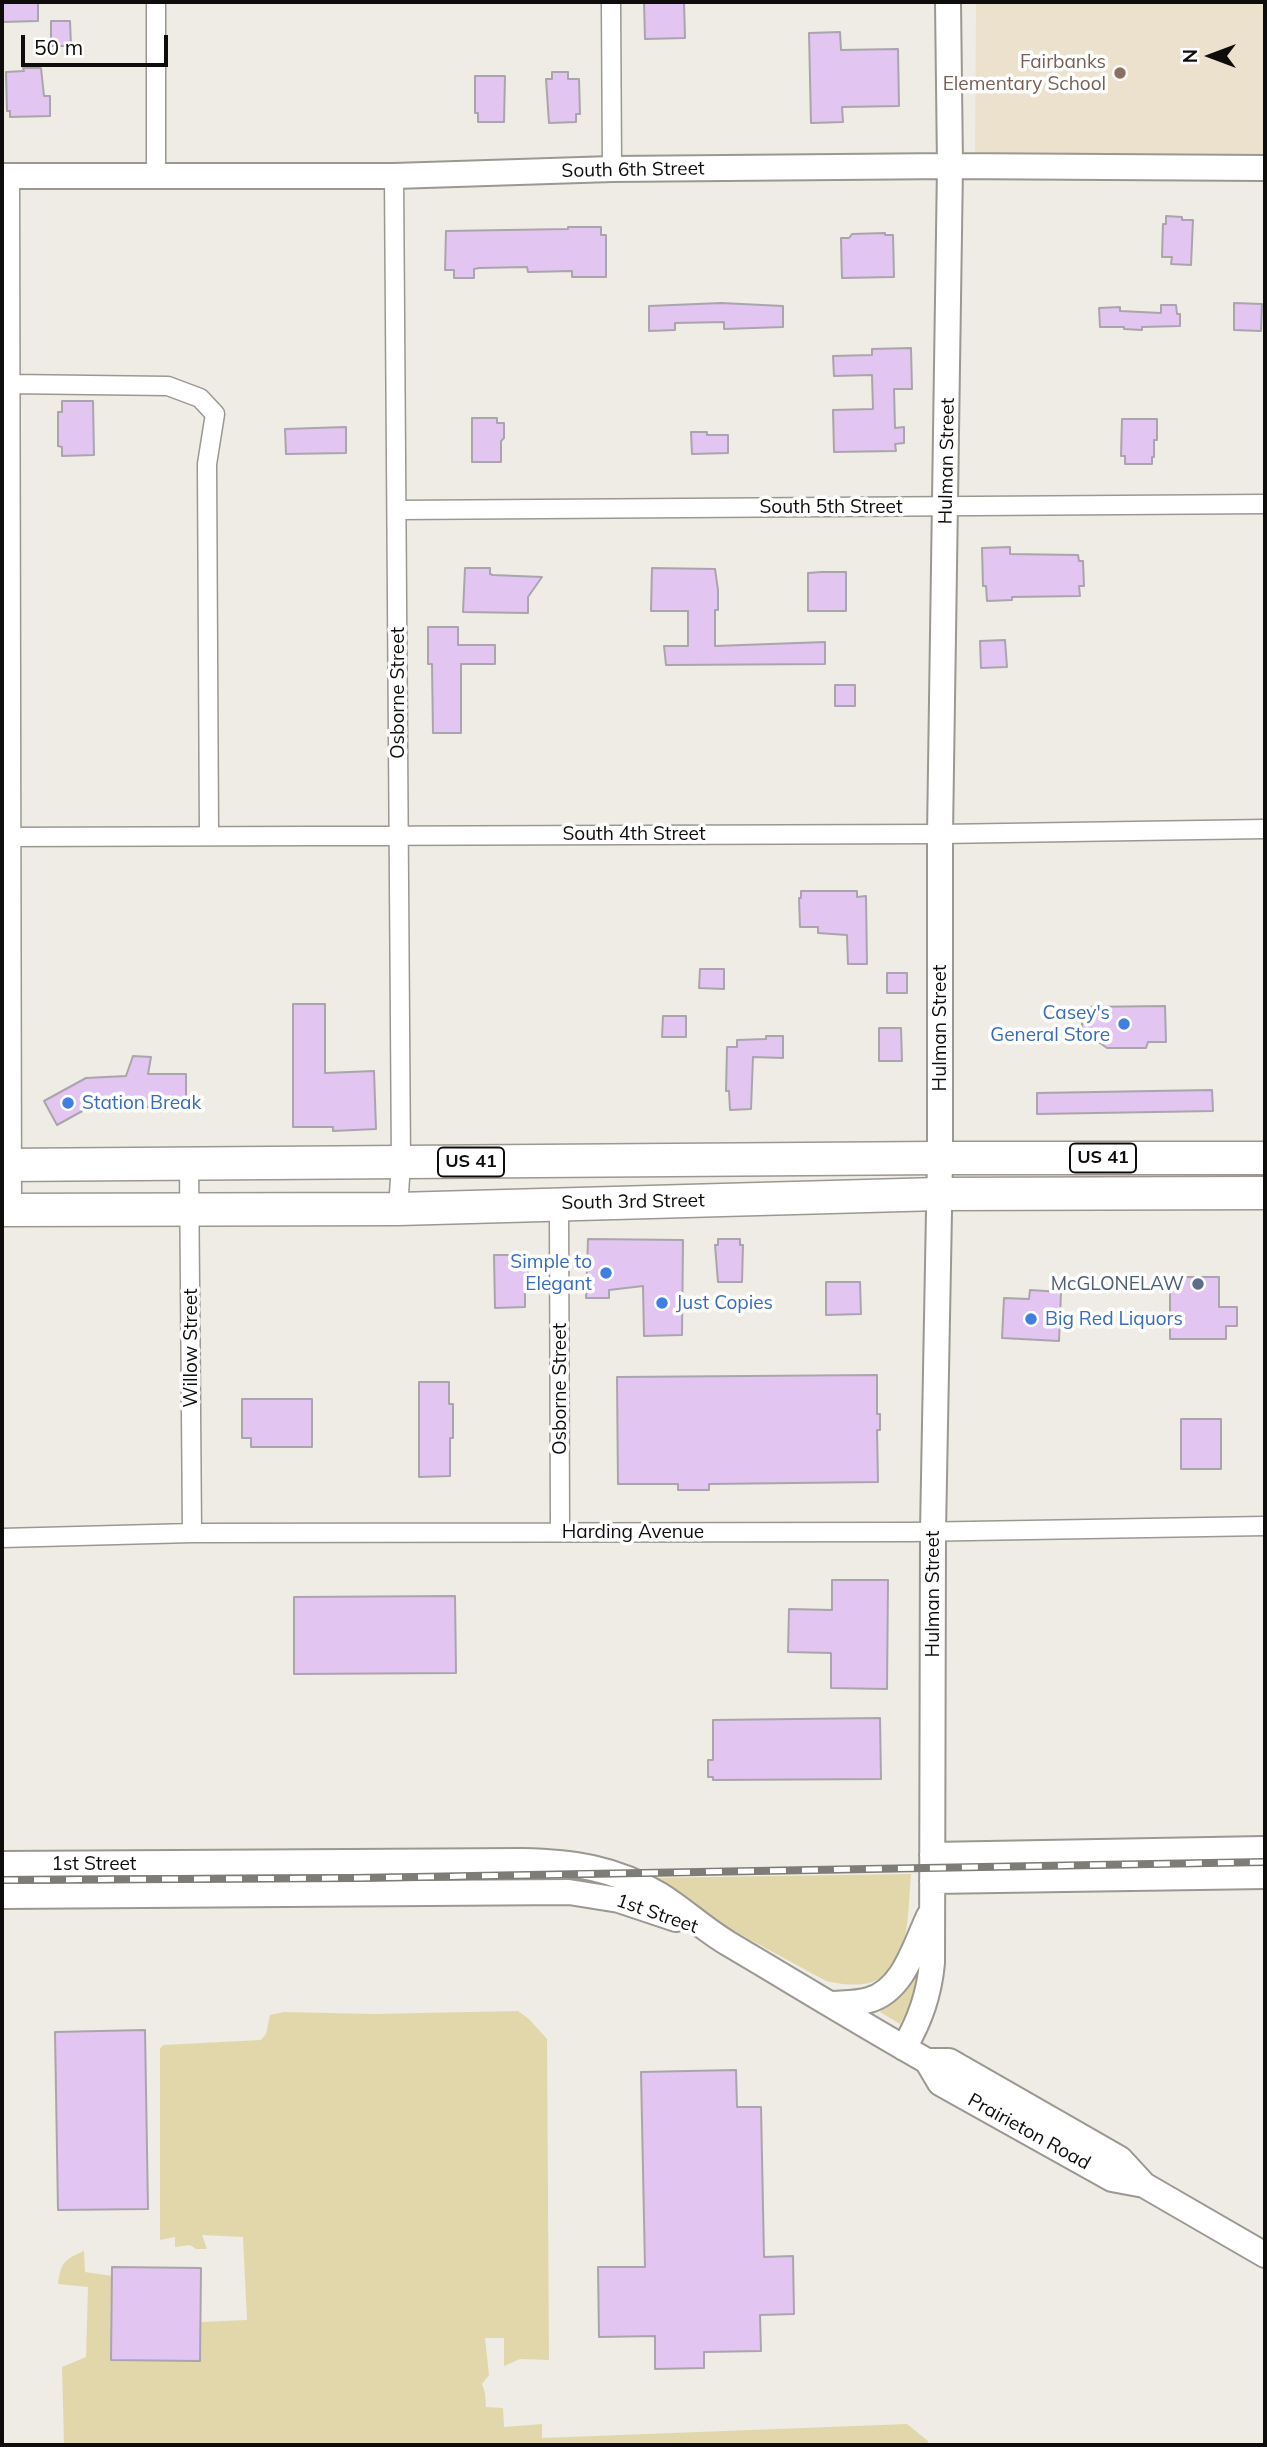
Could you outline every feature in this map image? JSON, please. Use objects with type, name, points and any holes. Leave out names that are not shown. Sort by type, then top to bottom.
[{"type":"highway","name":"US 41","points":[[7,1165],[1265,1158]]},
{"type":"highway","name":"South 3rd Street","points":[[7,1210],[398,1209],[939,1194],[1265,1193]]},
{"type":"main road","name":"Hulman Street","points":[[904,2048],[920,2018],[929,1987],[932,1911],[933,1531],[940,1158],[940,834],[950,166],[948,2]]},
{"type":"main road","name":"South 6th Street","points":[[6,176],[394,176],[950,166],[1265,168]]},
{"type":"main road","points":[[932,1855],[1265,1849]]},
{"type":"main road","name":"1st Street","points":[[2,1864],[522,1861],[578,1864],[605,1871],[645,1887],[662,1896],[711,1933]]},
{"type":"main road","points":[[932,1881],[1265,1876]]},
{"type":"main road","name":"1st Street","points":[[2,1895],[569,1892],[619,1899],[711,1933]]},
{"type":"main road","points":[[830,2004],[872,1999],[892,1986],[908,1962],[932,1911]]},
{"type":"main road","name":"Prairieton Road","points":[[711,1933],[927,2061],[940,2083],[1112,2179],[1144,2185],[1265,2255]]},
{"type":"street","points":[[156,2],[156,176]]},
{"type":"street","points":[[611,2],[612,170]]},
{"type":"street","points":[[6,176],[11,384],[7,1210]]},
{"type":"street","name":"Osborne Street","points":[[394,176],[400,834],[401,1163],[398,1209]]},
{"type":"street","points":[[11,384],[168,386],[200,398],[215,414],[207,464],[209,836]]},
{"type":"street","name":"South 5th Street","points":[[397,510],[1265,504]]},
{"type":"street","name":"South 4th Street","points":[[7,837],[940,834],[1265,829]]},
{"type":"street","name":"Willow Street","points":[[190,1163],[192,1534]]},
{"type":"street","name":"Osborne Street","points":[[559,1203],[560,1532]]},
{"type":"street","name":"Harding Avenue","points":[[2,1538],[192,1534],[933,1531],[1265,1526]]},
{"type":"shaded area","name":"Fairbanks Elementary School","points":[[976,2],[1265,2],[1265,156],[975,157]]},
{"type":"shaded area","points":[[911,1874],[908,1919],[899,1957],[889,1972],[875,1981],[854,1985],[826,1981],[712,1919],[650,1878]]},
{"type":"shaded area","points":[[920,1957],[915,1995],[900,2024],[880,2012],[901,1990]]},
{"type":"shaded area","points":[[518,2011],[547,2039],[549,2360],[520,2359],[504,2366],[504,2338],[485,2338],[489,2375],[482,2384],[486,2407],[503,2408],[504,2427],[542,2424],[542,2438],[907,2424],[928,2441],[928,2445],[64,2445],[62,2367],[86,2357],[88,2287],[58,2284],[62,2266],[68,2260],[84,2251],[85,2272],[112,2276],[200,2361],[201,2322],[247,2320],[243,2237],[202,2235],[207,2249],[196,2249],[190,2245],[175,2247],[175,2237],[160,2240],[160,2049],[163,2045],[261,2040],[266,2034],[270,2015],[284,2012],[373,2014]]},
{"type":"building","points":[[2,2],[38,2],[38,21],[2,22]]},
{"type":"building","points":[[644,2],[684,2],[685,38],[645,39]]},
{"type":"building","points":[[51,21],[70,21],[71,46],[51,46]]},
{"type":"building","points":[[840,32],[841,50],[898,49],[899,106],[842,107],[843,122],[811,123],[809,33]]},
{"type":"building","points":[[23,68],[41,68],[44,96],[50,96],[50,116],[10,117],[10,111],[7,111],[6,72],[24,71]]},
{"type":"building","points":[[552,72],[568,72],[568,79],[579,79],[580,114],[576,114],[576,122],[549,123],[546,79],[552,79]]},
{"type":"building","points":[[475,76],[505,76],[504,122],[478,122],[478,113],[475,113]]},
{"type":"building","points":[[1166,216],[1193,220],[1191,265],[1171,264],[1172,257],[1162,257],[1163,224],[1166,224]]},
{"type":"building","points":[[601,227],[601,235],[606,235],[606,277],[572,277],[572,271],[528,272],[527,267],[479,268],[474,269],[474,278],[454,278],[454,270],[445,270],[446,231]]},
{"type":"building","points":[[852,234],[893,235],[894,277],[842,278],[841,238],[849,238]]},
{"type":"building","points":[[721,303],[783,306],[783,327],[724,329],[724,322],[675,323],[675,330],[649,331],[649,306]]},
{"type":"building","points":[[1234,303],[1262,304],[1261,331],[1234,330]]},
{"type":"building","points":[[1161,305],[1176,305],[1177,314],[1180,314],[1180,326],[1142,327],[1142,330],[1100,327],[1099,308],[1120,307],[1120,311],[1161,313]]},
{"type":"building","points":[[911,348],[912,389],[894,389],[895,428],[904,427],[904,443],[895,444],[896,451],[834,452],[833,410],[873,409],[872,375],[834,376],[833,356],[872,355],[872,349]]},
{"type":"building","points":[[62,401],[93,401],[94,455],[62,456],[62,447],[58,446],[58,412],[62,412]]},
{"type":"building","points":[[472,418],[497,418],[497,423],[504,423],[501,462],[472,462]]},
{"type":"building","points":[[1122,419],[1157,419],[1157,440],[1154,440],[1152,464],[1125,464],[1125,456],[1121,456]]},
{"type":"building","points":[[346,427],[346,453],[286,454],[285,429]]},
{"type":"building","points":[[691,432],[728,435],[728,453],[692,454]]},
{"type":"building","points":[[1010,547],[1010,554],[1078,555],[1079,561],[1083,561],[1084,586],[1079,586],[1080,596],[1012,597],[1012,600],[987,601],[986,586],[983,586],[982,548]]},
{"type":"building","points":[[465,568],[490,568],[490,574],[493,575],[542,577],[528,597],[528,613],[463,612]]},
{"type":"building","points":[[652,568],[715,569],[718,610],[715,610],[715,646],[825,642],[825,664],[666,665],[664,646],[688,646],[688,611],[651,611]]},
{"type":"building","points":[[846,572],[846,611],[808,611],[808,573]]},
{"type":"building","points":[[428,627],[458,627],[458,645],[495,645],[495,664],[461,664],[461,733],[433,733],[432,664],[428,664]]},
{"type":"building","points":[[1005,640],[1007,667],[981,668],[980,641]]},
{"type":"building","points":[[835,685],[855,685],[855,706],[835,706]]},
{"type":"building","points":[[801,891],[857,891],[857,897],[866,896],[867,964],[848,964],[847,935],[818,933],[818,927],[800,927]]},
{"type":"building","points":[[700,969],[724,969],[724,989],[699,988]]},
{"type":"building","points":[[887,973],[907,973],[907,993],[887,993]]},
{"type":"building","points":[[293,1004],[325,1004],[325,1073],[374,1071],[376,1129],[333,1131],[333,1127],[293,1127]]},
{"type":"building","name":"Casey's General Store","points":[[1165,1006],[1166,1042],[1148,1042],[1146,1048],[1107,1048],[1100,1043],[1082,1043],[1082,1007]]},
{"type":"building","points":[[663,1016],[686,1016],[686,1037],[662,1037]]},
{"type":"building","points":[[879,1028],[901,1028],[902,1061],[879,1061]]},
{"type":"building","points":[[766,1036],[783,1036],[783,1058],[753,1057],[751,1109],[730,1110],[729,1091],[726,1091],[727,1047],[737,1047],[737,1040],[766,1039]]},
{"type":"building","points":[[133,1056],[151,1057],[148,1074],[186,1074],[186,1106],[86,1109],[57,1125],[44,1101],[86,1078],[126,1076]]},
{"type":"building","name":"Casey's General Store","points":[[1212,1090],[1213,1111],[1037,1114],[1037,1093]]},
{"type":"building","points":[[588,1239],[683,1240],[682,1335],[644,1336],[643,1286],[609,1290],[609,1298],[586,1298]]},
{"type":"building","points":[[718,1239],[740,1239],[740,1245],[743,1245],[742,1282],[718,1282],[715,1245],[718,1245]]},
{"type":"building","points":[[494,1255],[527,1255],[529,1286],[525,1290],[525,1307],[495,1308]]},
{"type":"building","points":[[1170,1277],[1219,1277],[1219,1307],[1237,1307],[1237,1326],[1226,1326],[1226,1339],[1170,1339]]},
{"type":"building","points":[[826,1282],[860,1282],[861,1314],[826,1315]]},
{"type":"building","name":"Big Red Liquors","points":[[1030,1290],[1061,1292],[1059,1341],[1002,1338],[1004,1298],[1029,1299]]},
{"type":"building","points":[[877,1375],[877,1414],[880,1414],[880,1430],[877,1430],[878,1482],[709,1484],[709,1490],[678,1490],[678,1484],[618,1484],[617,1377]]},
{"type":"building","points":[[419,1382],[449,1382],[449,1404],[453,1404],[450,1476],[419,1477]]},
{"type":"building","points":[[242,1399],[312,1399],[312,1447],[251,1447],[251,1438],[242,1438]]},
{"type":"building","points":[[1181,1419],[1221,1419],[1221,1469],[1181,1469]]},
{"type":"building","points":[[832,1580],[888,1580],[887,1689],[831,1688],[831,1653],[788,1652],[789,1609],[832,1610]]},
{"type":"building","points":[[455,1596],[456,1673],[294,1674],[294,1597]]},
{"type":"building","points":[[880,1718],[881,1779],[713,1780],[713,1777],[708,1777],[708,1760],[713,1760],[713,1720]]},
{"type":"building","points":[[145,2030],[148,2209],[58,2210],[55,2032]]},
{"type":"building","points":[[736,2070],[737,2107],[761,2107],[764,2257],[793,2256],[794,2314],[760,2315],[761,2351],[704,2352],[704,2368],[655,2369],[655,2336],[599,2337],[598,2267],[645,2267],[641,2072]]},
{"type":"building","points":[[112,2267],[201,2268],[200,2361],[111,2360]]},
{"type":"railway","points":[[2,1880],[358,1878],[1265,1862]]},
{"type":"place","name":"Fairbanks Elementary School","points":[[1120,73]]},
{"type":"place","name":"Casey's General Store","points":[[1124,1024]]},
{"type":"place","name":"Station Break","points":[[68,1103]]},
{"type":"place","name":"Simple to Elegant","points":[[606,1273]]},
{"type":"place","name":"McGLONELAW","points":[[1198,1284]]},
{"type":"place","name":"Just Copies","points":[[662,1303]]},
{"type":"place","name":"Big Red Liquors","points":[[1031,1319]]}]
